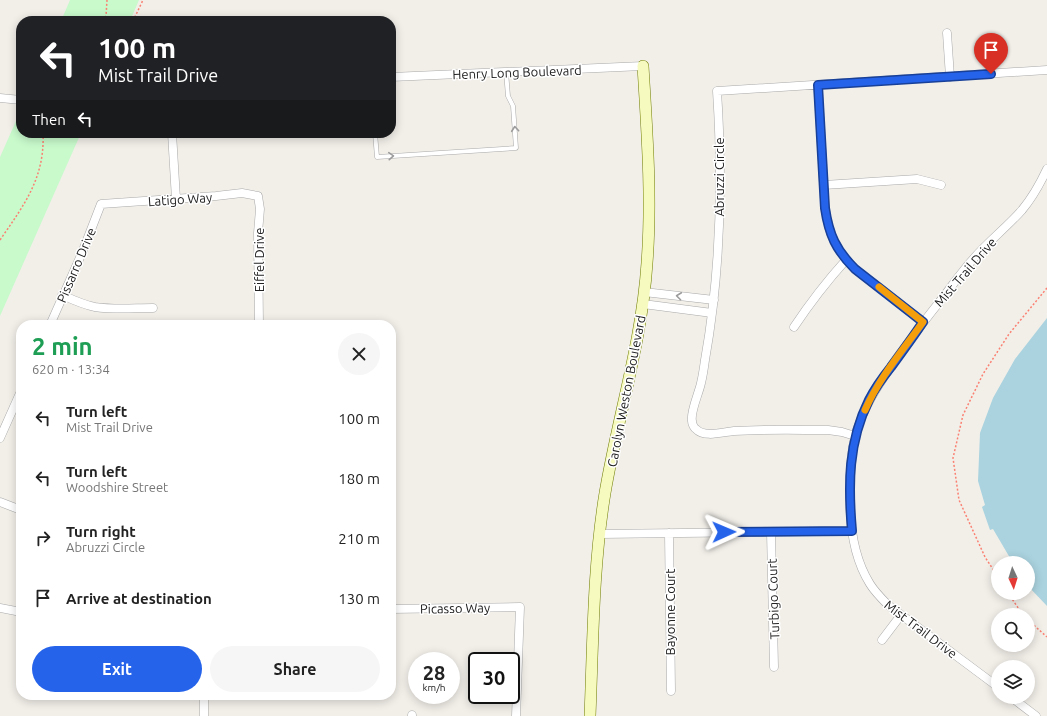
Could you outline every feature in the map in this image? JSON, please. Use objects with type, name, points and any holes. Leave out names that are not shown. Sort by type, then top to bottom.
[{"type":"street","points":[[947,33],[950,77]]},
{"type":"street","name":"Henry Long Boulevard","points":[[396,77],[643,66]]},
{"type":"street","name":"Carolyn Weston Boulevard","points":[[590,716],[596,581],[605,494],[643,304],[647,265],[650,189],[643,66]]},
{"type":"street","name":"Abruzzi Circle","points":[[855,436],[828,430],[734,431],[710,434],[700,433],[695,428],[692,421],[701,384],[714,300],[718,258],[720,163],[717,91],[1047,70]]},
{"type":"street","points":[[818,85],[824,195],[827,222],[832,236],[846,260],[855,269],[923,322]]},
{"type":"street","points":[[0,98],[16,100]]},
{"type":"street","points":[[172,138],[176,199]]},
{"type":"street","name":"Mist Trail Drive","points":[[991,682],[888,605],[870,584],[863,571],[852,531],[850,512],[850,468],[855,436],[861,418],[876,389],[923,322],[975,257],[1022,210],[1043,178],[1047,169]]},
{"type":"street","points":[[824,184],[917,179],[941,185]]},
{"type":"street","name":"Latigo Way","points":[[101,204],[242,193],[258,196]]},
{"type":"street","name":"Eiffel Drive","points":[[258,196],[260,210],[258,233],[259,320]]},
{"type":"street","name":"Pissarro Drive","points":[[52,320],[82,253],[101,204]]},
{"type":"street","points":[[794,327],[814,297],[846,260]]},
{"type":"street","points":[[644,292],[714,300]]},
{"type":"street","points":[[62,295],[94,307],[153,308]]},
{"type":"street","points":[[643,304],[712,312]]},
{"type":"street","points":[[0,438],[16,402]]},
{"type":"street","points":[[0,502],[16,508]]},
{"type":"street","points":[[600,534],[852,531]]},
{"type":"street","name":"Turbigo Court","points":[[771,532],[774,667]]},
{"type":"street","name":"Bayonne Court","points":[[669,533],[671,691]]},
{"type":"street","points":[[0,608],[16,611]]},
{"type":"street","name":"Picasso Way","points":[[396,609],[520,608],[516,716]]},
{"type":"street","points":[[882,640],[901,615]]},
{"type":"street","points":[[204,700],[204,716]]},
{"type":"street","points":[[1021,704],[1036,716]]},
{"type":"lane","points":[[375,138],[377,157],[516,148],[513,106],[508,96],[506,72]]},
{"type":"path","points":[[106,16],[107,0]]},
{"type":"path","points":[[135,16],[143,0]]},
{"type":"path","points":[[0,240],[28,197],[37,178],[40,167],[43,138]]},
{"type":"path","points":[[991,566],[985,557],[959,500],[953,458],[963,415],[983,374],[1009,334],[1047,288]]},
{"type":"path","points":[[1035,626],[1047,637]]},
{"type":"green space","points":[[70,0],[139,0],[132,16],[63,16]]},
{"type":"green space","points":[[16,121],[16,138],[79,138],[0,316],[0,157]]},
{"type":"water","points":[[1047,318],[1047,606],[1035,593],[1035,556],[1009,556],[993,529],[990,530],[982,507],[985,505],[978,481],[980,433],[993,398],[1015,359]]},
{"type":"slow traffic","points":[[865,410],[879,384],[923,322],[879,287]]},
{"type":"route","points":[[724,532],[852,531],[850,512],[850,468],[855,436],[861,418],[879,384],[923,322],[855,269],[846,260],[832,236],[827,222],[825,208],[818,85],[991,74]]}]
